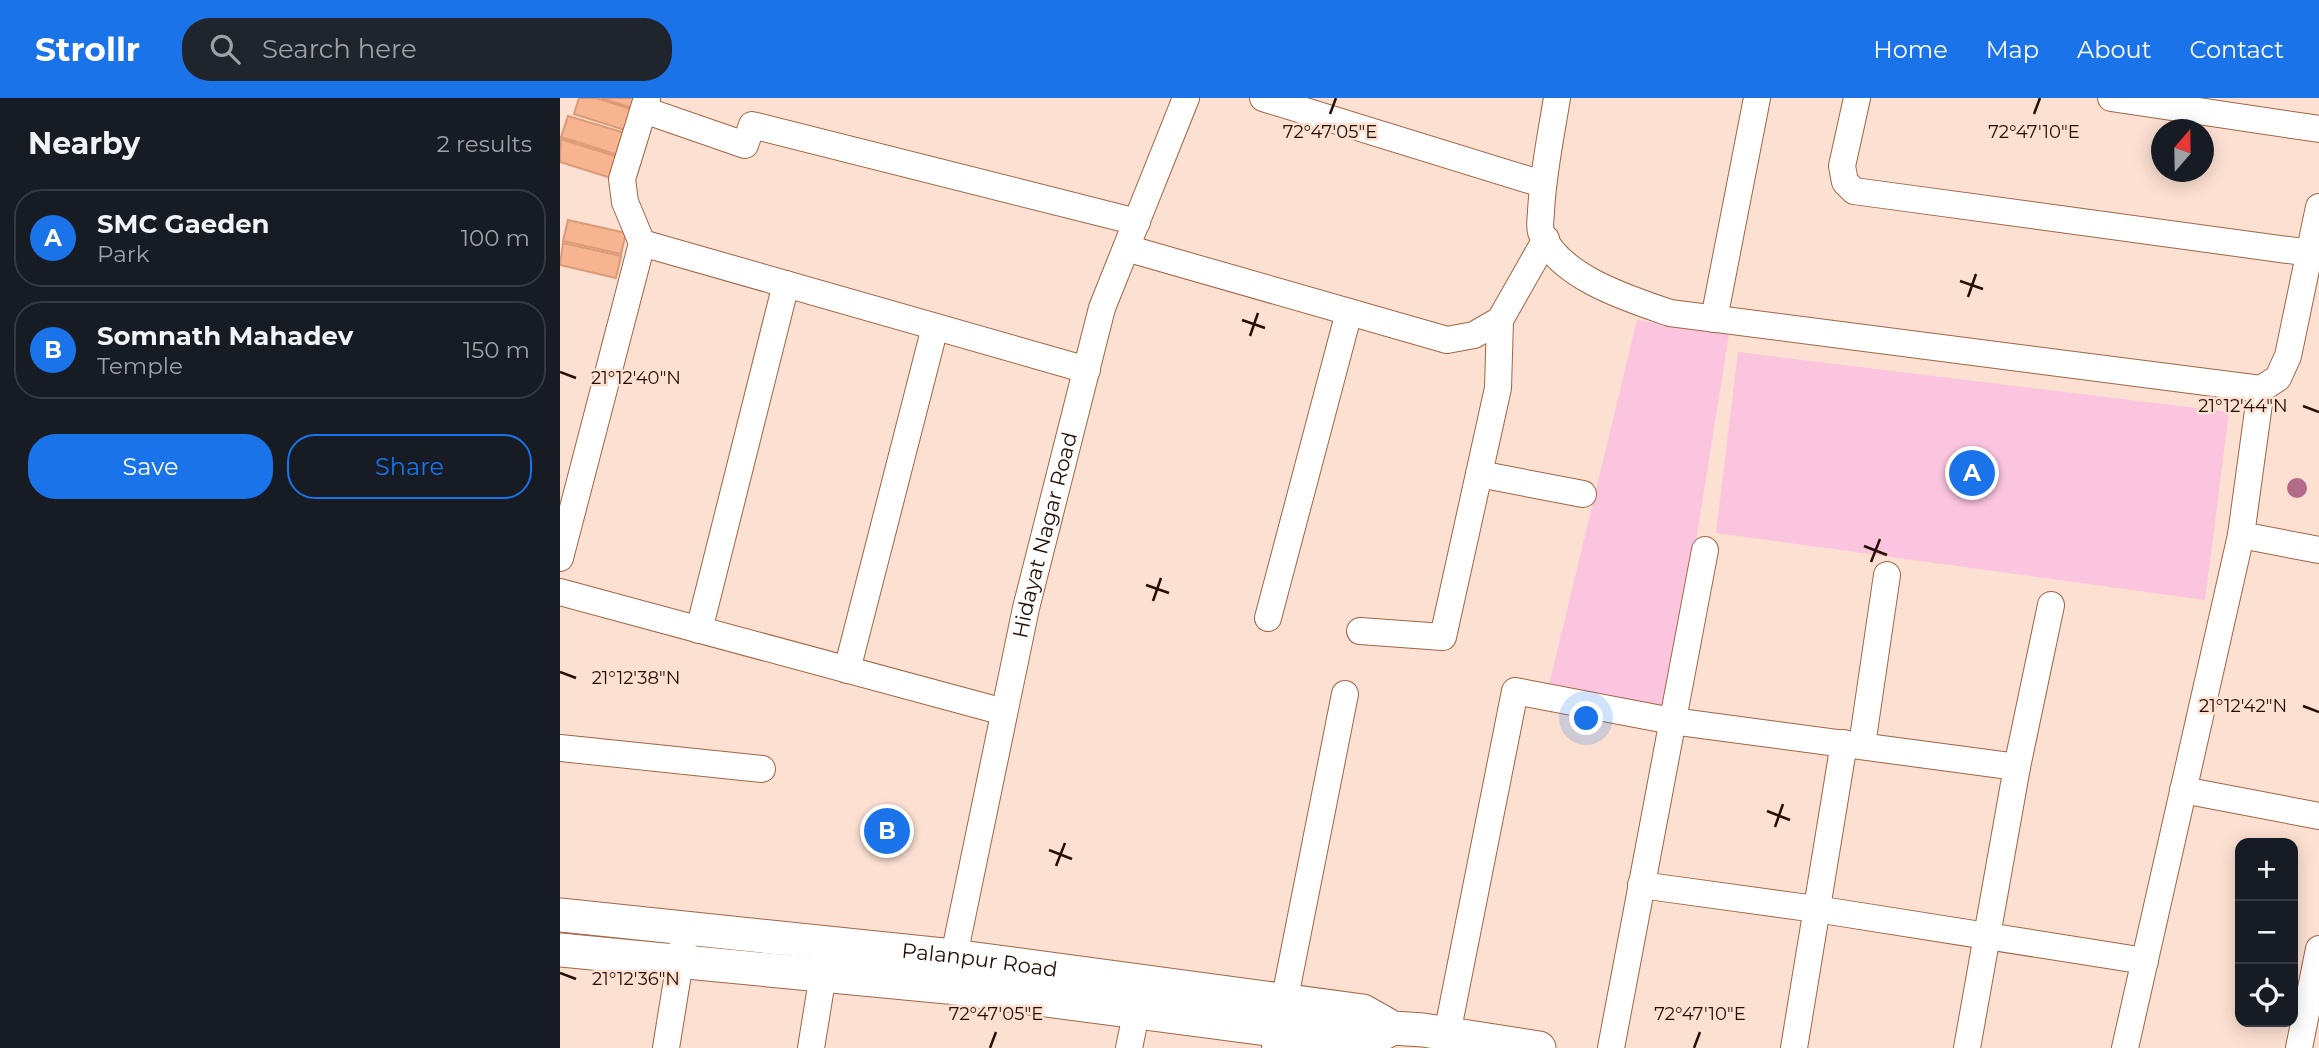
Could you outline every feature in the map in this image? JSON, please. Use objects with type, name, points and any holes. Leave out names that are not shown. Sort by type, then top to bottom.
[{"type":"street","name":"Hidayat Nagar Road","points":[[950,972],[1026,608],[1102,308],[1186,98]]},
{"type":"street","points":[[1263,98],[1542,184]]},
{"type":"street","points":[[1557,98],[1542,184],[1540,231],[1556,256],[1581,275],[1626,298],[1670,313],[2262,389],[2278,378],[2288,356],[2319,207]]},
{"type":"street","points":[[1714,319],[1757,98]]},
{"type":"street","points":[[1857,98],[1842,166],[1844,182],[1854,191],[2310,253]]},
{"type":"street","points":[[2111,98],[2213,106],[2319,130]]},
{"type":"street","points":[[560,558],[566,510],[642,243],[625,202],[622,179],[646,104],[745,145],[752,125],[1136,222]]},
{"type":"street","points":[[1360,631],[1443,637],[1498,388],[1500,320],[1546,240]]},
{"type":"street","points":[[642,243],[1087,370]]},
{"type":"street","points":[[1126,248],[1447,340],[1474,335],[1500,320]]},
{"type":"street","points":[[699,630],[786,284]]},
{"type":"street","points":[[1268,618],[1349,312]]},
{"type":"street","points":[[847,670],[935,327]]},
{"type":"street","points":[[2125,1048],[2241,535],[2262,389]]},
{"type":"street","points":[[1479,474],[1583,494]]},
{"type":"street","points":[[2241,535],[2319,550]]},
{"type":"street","points":[[1611,1048],[1704,550]]},
{"type":"street","points":[[1794,1048],[1816,909],[1853,744],[1886,575]]},
{"type":"street","points":[[560,592],[1004,712]]},
{"type":"street","points":[[1967,1048],[2017,767],[2051,606]]},
{"type":"street","points":[[1421,1035],[1514,691],[1672,721],[2017,767]]},
{"type":"street","points":[[1279,1027],[1345,694]]},
{"type":"street","points":[[560,748],[762,769]]},
{"type":"street","points":[[2183,790],[2319,816]]},
{"type":"street","points":[[1642,885],[1816,909],[2145,961]]},
{"type":"street","points":[[561,957],[563,915]]},
{"type":"street","name":"Palanpur Road","points":[[563,915],[686,928],[825,959],[1140,997],[1279,1027],[1363,1011],[1421,1035],[1539,1048]]},
{"type":"street","points":[[666,1048],[686,928]]},
{"type":"street","points":[[2299,1048],[2319,948]]},
{"type":"street","name":"Palanpur Road","points":[[561,957],[680,961],[825,959]]},
{"type":"street","points":[[811,1048],[825,959]]},
{"type":"street","points":[[1129,1048],[1140,997]]},
{"type":"shaded area","points":[[1637,320],[1729,334],[1669,711],[1548,689]]},
{"type":"shaded area","points":[[1738,352],[2229,412],[2205,600],[1716,533]]},
{"type":"building","points":[[579,98],[596,98],[637,111],[631,132],[574,114]]},
{"type":"building","points":[[601,98],[642,98],[638,110]]},
{"type":"building","points":[[568,116],[625,133],[618,155],[561,137]]},
{"type":"building","points":[[561,139],[618,157],[611,178],[560,162]]},
{"type":"building","points":[[568,220],[626,233],[621,254],[563,241]]},
{"type":"building","points":[[563,243],[621,256],[616,278],[560,265]]},
{"type":"place","name":"SMC Gaeden","points":[[1972,473]]},
{"type":"place","name":"Somnath Mahadev","points":[[887,831]]}]
